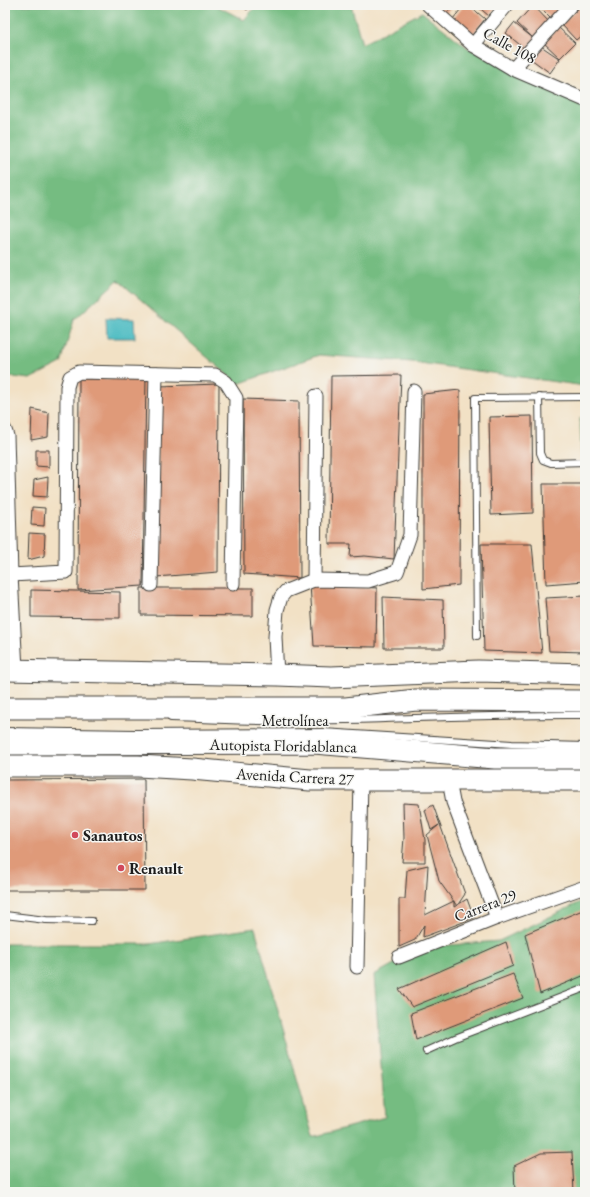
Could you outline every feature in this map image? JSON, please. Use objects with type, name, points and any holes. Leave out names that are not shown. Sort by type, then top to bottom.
[{"type":"highway","points":[[10,670],[331,677],[478,671],[585,674]]},
{"type":"highway","points":[[5,708],[346,708],[416,700],[585,701]]},
{"type":"highway","name":"Autopista Floridablanca","points":[[5,744],[314,742],[494,758],[585,758]]},
{"type":"highway","name":"Avenida Carrera 27","points":[[5,766],[138,766],[192,769],[310,780],[585,780]]},
{"type":"street","name":"Calle 108","points":[[428,5],[473,45],[513,69],[585,100]]},
{"type":"street","points":[[473,45],[506,5]]},
{"type":"street","points":[[513,69],[570,5]]},
{"type":"street","points":[[11,575],[66,572],[67,387],[70,377],[79,372],[215,375],[226,382],[236,398],[233,584]]},
{"type":"street","points":[[151,585],[156,374]]},
{"type":"street","points":[[278,675],[275,637],[277,610],[281,596],[286,591],[314,580],[368,581],[397,572],[410,535],[414,391]]},
{"type":"street","points":[[314,580],[316,396]]},
{"type":"street","points":[[5,430],[8,436],[11,575],[10,670]]},
{"type":"street","points":[[357,967],[361,780]]},
{"type":"street","points":[[449,780],[453,802],[497,918]]},
{"type":"street","name":"Carrera 29","points":[[398,957],[497,918],[585,887]]},
{"type":"lane","points":[[539,396],[540,453],[543,460],[550,463],[585,462]]},
{"type":"lane","points":[[477,636],[475,398],[539,396],[585,397]]},
{"type":"lane","name":"Metrolínea","points":[[168,718],[293,721],[417,719],[512,714],[585,715]]},
{"type":"lane","name":"Metrolínea","points":[[5,731],[135,733],[323,732],[512,744],[585,746]]},
{"type":"lane","points":[[5,915],[46,920],[92,921]]},
{"type":"lane","points":[[426,1051],[455,1038],[585,988]]},
{"type":"green space","points":[[5,5],[215,5],[244,20],[257,5],[351,5],[362,44],[422,12],[468,48],[585,105],[585,386],[412,362],[319,355],[238,384],[118,280],[74,320],[61,363],[30,379],[5,376]]},
{"type":"green space","points":[[580,418],[585,418],[585,452],[581,452]]},
{"type":"green space","points":[[585,900],[585,1192],[5,1192],[5,944],[149,944],[255,928],[313,1137],[385,1117],[374,975],[425,947],[499,941]]},
{"type":"water","points":[[106,318],[134,319],[135,338],[107,338]]},
{"type":"building","points":[[241,5],[251,5],[247,10]]},
{"type":"building","points":[[436,5],[455,5],[445,14]]},
{"type":"building","points":[[464,5],[469,5],[485,19],[472,35],[453,19]]},
{"type":"building","points":[[476,5],[498,5],[489,16]]},
{"type":"building","points":[[533,5],[549,22],[527,51],[506,33],[514,23],[533,38],[517,23]]},
{"type":"building","points":[[537,5],[564,5],[551,19]]},
{"type":"building","points":[[580,7],[585,12],[585,32],[576,40],[561,24]]},
{"type":"building","points":[[558,27],[575,43],[560,58],[543,42]]},
{"type":"building","points":[[541,46],[560,59],[550,73],[531,59]]},
{"type":"building","points":[[401,375],[394,559],[365,556],[350,557],[351,544],[329,544],[331,376]]},
{"type":"building","points":[[146,378],[143,586],[78,590],[79,379]]},
{"type":"building","points":[[219,384],[218,572],[156,577],[159,386]]},
{"type":"building","points":[[460,390],[459,585],[423,589],[423,394]]},
{"type":"building","points":[[243,399],[299,401],[300,578],[244,574]]},
{"type":"building","points":[[32,409],[49,413],[48,437],[31,440]]},
{"type":"building","points":[[532,416],[533,513],[491,515],[489,417]]},
{"type":"building","points":[[36,450],[49,450],[49,467],[36,466]]},
{"type":"building","points":[[48,477],[47,497],[33,496],[34,480]]},
{"type":"building","points":[[543,484],[585,484],[585,581],[546,584]]},
{"type":"building","points":[[32,507],[45,508],[44,526],[31,525]]},
{"type":"building","points":[[29,533],[45,534],[44,556],[28,560]]},
{"type":"building","points":[[481,544],[532,544],[542,653],[484,651]]},
{"type":"building","points":[[310,584],[377,588],[376,647],[314,646]]},
{"type":"building","points":[[141,588],[253,588],[253,616],[141,615]]},
{"type":"building","points":[[31,590],[120,592],[120,618],[31,617]]},
{"type":"building","points":[[585,596],[585,652],[549,651],[545,598]]},
{"type":"building","points":[[383,597],[443,600],[444,648],[384,648]]},
{"type":"building","name":"Sanautos","points":[[144,779],[145,890],[5,890],[5,780]]},
{"type":"building","points":[[403,803],[419,804],[425,840],[425,862],[402,862],[404,838]]},
{"type":"building","points":[[433,805],[465,894],[457,906],[439,881],[427,835],[439,825],[431,830],[425,810]]},
{"type":"building","points":[[428,865],[425,915],[454,901],[454,907],[467,899],[474,918],[423,937],[424,925],[415,940],[399,947],[399,899],[405,899],[407,870]]},
{"type":"building","points":[[585,909],[585,975],[540,994],[525,934]]},
{"type":"building","points":[[506,942],[513,966],[412,1007],[399,989]]},
{"type":"building","points":[[513,974],[523,998],[416,1040],[411,1013]]},
{"type":"building","points":[[572,1152],[574,1192],[515,1192],[514,1166],[541,1153]]},
{"type":"place","name":"Sanautos","points":[[75,835]]},
{"type":"place","name":"Renault","points":[[121,868]]}]
